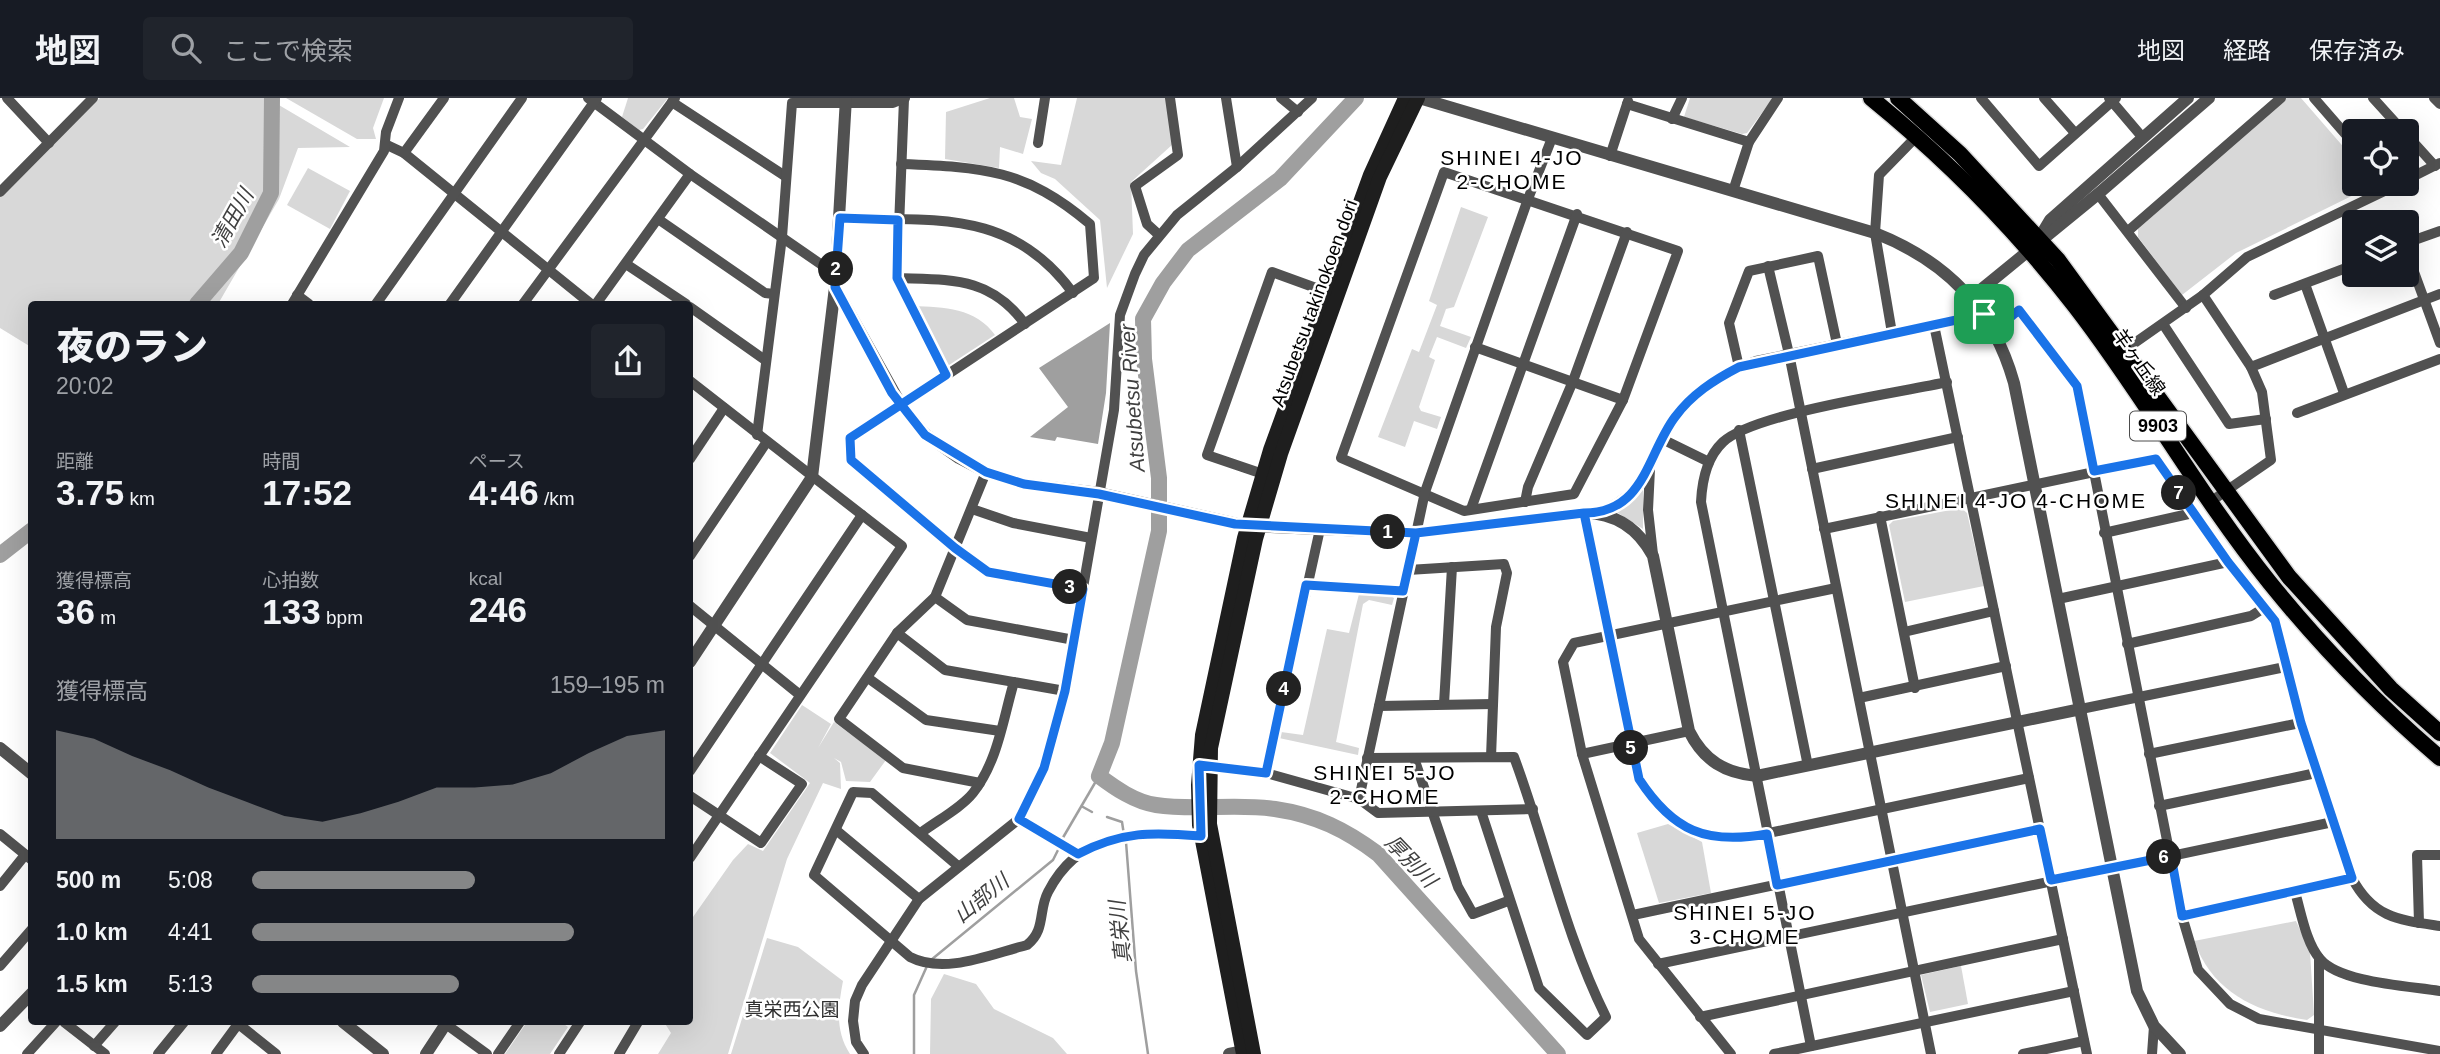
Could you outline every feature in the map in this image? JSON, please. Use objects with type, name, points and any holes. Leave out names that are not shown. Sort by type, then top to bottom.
[{"type":"main road","name":"Atsubetsu takinokoen dori","points":[[1253,526],[1263,474],[1327,292],[1370,175],[1405,98]]},
{"type":"main road","name":"Atsubetsu takinokoen dori","points":[[1253,526],[1380,177],[1418,98]]},
{"type":"main road","name":"羊ヶ丘線","points":[[1871,98],[2034,244],[2210,502],[2269,582],[2377,701],[2440,758]]},
{"type":"main road","name":"羊ヶ丘線","points":[[1898,98],[1961,154],[2034,244],[2126,349],[2225,492],[2329,624],[2391,689],[2440,733]]},
{"type":"main road","points":[[1244,1052],[1205,830],[1202,735],[1253,526]]},
{"type":"street","points":[[0,106],[8,98],[49,143]]},
{"type":"street","points":[[0,192],[93,98]]},
{"type":"street","points":[[295,300],[387,145],[386,132],[398,98]]},
{"type":"street","points":[[404,153],[444,98]]},
{"type":"street","points":[[378,301],[451,194],[522,98]]},
{"type":"street","points":[[693,551],[762,439],[765,360],[782,237],[792,103],[893,103],[904,98],[897,278],[946,375]]},
{"type":"street","points":[[1038,143],[1045,98]]},
{"type":"street","points":[[1159,235],[1147,223],[1135,186],[1178,155],[1170,98]]},
{"type":"street","points":[[1226,98],[1237,167]]},
{"type":"street","points":[[1281,98],[1298,112]]},
{"type":"street","points":[[864,1054],[856,1042],[853,1021],[855,1001],[862,985],[919,899],[1019,819],[1044,768],[1065,691],[1114,410],[1120,315],[1144,255],[1177,215],[1237,167],[1312,98]]},
{"type":"street","points":[[1418,98],[1875,233],[1930,260],[1972,296],[1994,331],[2014,383],[2137,990],[2154,1026],[2180,1054]]},
{"type":"street","points":[[1672,119],[1682,98]]},
{"type":"street","points":[[1733,191],[1749,142],[1778,98]]},
{"type":"street","points":[[1981,98],[2039,166],[2112,99],[2143,138]]},
{"type":"street","points":[[2044,98],[2075,134]]},
{"type":"street","points":[[2034,244],[2050,220],[2188,98]]},
{"type":"street","points":[[1972,296],[2098,194],[2208,98]]},
{"type":"street","points":[[2128,231],[2281,98]]},
{"type":"street","points":[[2314,98],[2342,130]]},
{"type":"street","points":[[2373,98],[2392,119]]},
{"type":"street","points":[[2434,98],[2440,104]]},
{"type":"street","points":[[452,301],[593,100],[690,174],[782,237],[835,281],[901,405],[925,435],[986,472],[1024,484],[1099,494],[1253,526],[1416,533],[1589,513],[1611,508],[1629,495],[1650,469],[1662,439],[1688,401],[1706,386],[1739,367],[1789,354],[1984,314]]},
{"type":"street","points":[[525,301],[673,100],[785,176]]},
{"type":"street","points":[[693,658],[812,477],[835,281],[846,101]]},
{"type":"street","points":[[1610,156],[1628,101],[1672,119],[1749,142]]},
{"type":"street","points":[[1892,333],[1875,233],[1879,176],[1916,137]]},
{"type":"street","points":[[1359,799],[1425,492],[1552,138]]},
{"type":"street","points":[[387,145],[404,153],[451,194],[589,301]]},
{"type":"street","points":[[2419,146],[2438,164],[2419,174]]},
{"type":"street","points":[[901,164],[973,166],[1006,174],[1061,199],[1090,223],[1094,278],[850,438],[851,460],[955,548],[988,572],[1083,589]]},
{"type":"street","points":[[1444,172],[1528,199],[1678,251],[1623,400],[1574,494],[1464,511],[1341,458],[1444,172]]},
{"type":"street","points":[[595,301],[626,264],[690,174]]},
{"type":"street","points":[[2098,194],[2186,308]]},
{"type":"street","points":[[2126,349],[2186,308],[2247,257],[2371,196]]},
{"type":"street","points":[[1471,509],[1577,214]]},
{"type":"street","points":[[840,218],[961,223],[987,227],[1027,245],[1056,270],[1073,293]]},
{"type":"street","points":[[658,219],[765,293],[774,295]]},
{"type":"street","points":[[2419,238],[2440,231]]},
{"type":"street","points":[[1525,502],[1528,487],[1573,382],[1627,232]]},
{"type":"street","points":[[1739,367],[1729,323],[1749,271],[1768,266],[1818,256],[1838,344]]},
{"type":"street","points":[[626,264],[681,301]]},
{"type":"street","points":[[1768,266],[1789,354],[1931,1054]]},
{"type":"street","points":[[2274,295],[2342,270]]},
{"type":"street","points":[[1263,474],[1208,455],[1272,272],[1327,292]]},
{"type":"street","points":[[897,278],[960,281],[983,287],[1007,302],[1025,324]]},
{"type":"street","points":[[2305,284],[2344,393]]},
{"type":"street","points":[[2419,284],[2440,343]]},
{"type":"street","points":[[2251,367],[2440,294]]},
{"type":"street","points":[[2203,295],[2251,367],[2262,392],[2271,460],[2210,502]]},
{"type":"street","points":[[693,310],[765,360]]},
{"type":"street","points":[[1994,331],[2019,310],[2077,386],[2159,806],[2182,916],[2198,970],[2230,1004],[2259,1020],[2440,1051]]},
{"type":"street","points":[[2163,324],[2229,424],[2266,419]]},
{"type":"street","points":[[1934,325],[2087,1054]]},
{"type":"street","points":[[1475,347],[1623,400]]},
{"type":"street","points":[[2297,412],[2440,359]]},
{"type":"street","points":[[1811,1046],[1722,612],[1701,502],[1701,485],[1709,462],[1721,444],[1739,430],[1801,413],[1947,382]]},
{"type":"street","points":[[693,384],[902,546],[693,854]]},
{"type":"street","points":[[693,454],[724,408]]},
{"type":"street","points":[[1739,430],[1808,766]]},
{"type":"street","points":[[1812,469],[1958,437]]},
{"type":"street","points":[[1662,439],[1709,462]]},
{"type":"street","points":[[1824,528],[2156,459],[2228,562],[2275,621],[2285,667],[2316,773],[2352,878],[2362,896],[2375,909],[2392,918],[2440,926]]},
{"type":"street","points":[[1650,469],[1648,510],[1653,556],[1689,732],[1710,761],[1726,771],[1757,776],[2285,667]]},
{"type":"street","points":[[980,783],[903,768],[839,719],[897,633],[935,597],[986,472]]},
{"type":"street","points":[[972,509],[1013,523],[1091,538]]},
{"type":"street","points":[[1589,513],[1628,524],[1640,534],[1653,556]]},
{"type":"street","points":[[1589,513],[1608,636],[1639,779],[1653,800],[1673,820],[1696,832],[1723,839],[1767,834],[2029,778]]},
{"type":"street","points":[[2104,533],[2193,513]]},
{"type":"street","points":[[693,766],[862,515]]},
{"type":"street","points":[[1880,516],[1915,688]]},
{"type":"street","points":[[1266,773],[1320,529]]},
{"type":"street","points":[[2058,599],[2228,562]]},
{"type":"street","points":[[1408,570],[1504,564],[1507,573],[1496,627],[1490,757]]},
{"type":"street","points":[[1444,704],[1452,567]]},
{"type":"street","points":[[1306,585],[1403,591]]},
{"type":"street","points":[[1731,1054],[1639,939],[1582,754],[1563,662],[1574,643],[1836,588]]},
{"type":"street","points":[[935,597],[967,620],[1074,640]]},
{"type":"street","points":[[693,608],[800,695]]},
{"type":"street","points":[[2127,644],[2251,616],[2264,608]]},
{"type":"street","points":[[1904,632],[1994,611]]},
{"type":"street","points":[[897,633],[945,670],[1065,691]]},
{"type":"street","points":[[1859,698],[1915,688],[2006,666]]},
{"type":"street","points":[[868,678],[926,720],[1000,731]]},
{"type":"street","points":[[922,832],[972,795],[980,783],[995,756],[1014,682]]},
{"type":"street","points":[[1379,706],[1493,704]]},
{"type":"street","points":[[2149,754],[2301,723]]},
{"type":"street","points":[[1582,754],[1689,732]]},
{"type":"street","points":[[0,748],[28,771]]},
{"type":"street","points":[[693,798],[761,844],[802,784],[759,756]]},
{"type":"street","points":[[1367,758],[1514,757],[1534,809],[1581,967],[1606,1017],[1587,1035],[1539,988],[1508,901],[1481,811]]},
{"type":"street","points":[[1414,758],[1430,813],[1458,887],[1473,914],[1508,901]]},
{"type":"street","points":[[1204,765],[1266,773],[1359,799],[1378,813],[1534,809]]},
{"type":"street","points":[[2159,806],[2316,773]]},
{"type":"street","points":[[958,866],[922,832],[872,793],[853,792],[814,875],[919,962],[941,964],[1027,944],[1035,938],[1048,892],[1075,852],[1114,837],[1137,833],[1205,830]]},
{"type":"street","points":[[1019,819],[1075,852]]},
{"type":"street","points":[[1658,964],[2333,821]]},
{"type":"street","points":[[1633,915],[2040,829]]},
{"type":"street","points":[[836,830],[919,899]]},
{"type":"street","points":[[0,834],[28,858],[0,886]]},
{"type":"street","points":[[2419,923],[2417,855],[2440,855]]},
{"type":"street","points":[[2182,916],[2352,878]]},
{"type":"street","points":[[2295,892],[2319,958],[2319,1054]]},
{"type":"street","points":[[0,966],[28,934]]},
{"type":"street","points":[[1700,1017],[2063,939]]},
{"type":"street","points":[[2319,958],[2332,969],[2357,977],[2440,991]]},
{"type":"street","points":[[1774,1054],[2074,990]]},
{"type":"street","points":[[0,1026],[28,997]]},
{"type":"street","points":[[27,1054],[52,1025]]},
{"type":"street","points":[[68,1025],[105,1054]]},
{"type":"street","points":[[94,1046],[112,1025]]},
{"type":"street","points":[[158,1054],[182,1025]]},
{"type":"street","points":[[216,1054],[236,1025]]},
{"type":"street","points":[[240,1025],[276,1054]]},
{"type":"street","points":[[347,1025],[383,1054]]},
{"type":"street","points":[[425,1054],[444,1025]]},
{"type":"street","points":[[448,1025],[487,1054]]},
{"type":"street","points":[[498,1054],[518,1025]]},
{"type":"street","points":[[559,1054],[578,1025]]},
{"type":"street","points":[[619,1054],[636,1025]]},
{"type":"street","points":[[2152,1054],[2154,1026]]},
{"type":"street","points":[[2023,1054],[2084,1041]]},
{"type":"green space","points":[[100,98],[267,98],[350,147],[298,148],[279,199],[220,301],[28,301],[28,345],[0,328],[0,197]]},
{"type":"green space","points":[[286,98],[384,98],[373,128],[376,139],[357,139]]},
{"type":"green space","points":[[628,98],[668,98],[643,129],[639,130],[622,117]]},
{"type":"green space","points":[[990,98],[1014,98],[1020,117],[1032,119],[1023,154],[1000,147],[999,168],[945,159],[946,112]]},
{"type":"green space","points":[[1077,98],[1166,98],[1173,144],[1131,182],[1133,234],[1107,288],[1100,220],[1055,179],[1041,173],[1031,161],[1061,165]]},
{"type":"green space","points":[[1690,98],[1773,98],[1747,133],[1742,134],[1684,117]]},
{"type":"green space","points":[[2286,98],[2301,98],[2342,145],[2342,196],[2352,196],[2236,253],[2182,295],[2138,237],[2138,229]]},
{"type":"green space","points":[[308,168],[350,191],[330,229],[287,205]]},
{"type":"green space","points":[[1461,207],[1488,217],[1454,307],[1446,309],[1440,326],[1471,337],[1466,348],[1437,337],[1429,357],[1435,360],[1419,407],[1421,411],[1441,417],[1437,429],[1414,421],[1405,447],[1378,437],[1412,349],[1419,352],[1437,305],[1429,301]]},
{"type":"green space","points":[[913,306],[948,308],[969,314],[979,319],[995,335],[946,367]]},
{"type":"green space","points":[[1641,488],[1643,490],[1643,529],[1615,511]]},
{"type":"green space","points":[[1961,508],[1967,513],[1984,586],[1905,602],[1889,525],[1893,521]]},
{"type":"green space","points":[[1359,594],[1390,595],[1394,598],[1392,605],[1369,600],[1363,604],[1336,742],[1359,748],[1358,755],[1279,738],[1281,732],[1303,735],[1327,629],[1349,633]]},
{"type":"green space","points":[[802,705],[831,724],[818,748],[834,722],[886,760],[870,782],[846,781],[841,762],[834,758],[840,763],[841,789],[823,783],[787,859],[728,1054],[658,1054],[671,1033],[666,1025],[693,1025],[693,917],[733,860],[748,844],[763,851],[810,783],[770,753]]},
{"type":"green space","points":[[1668,824],[1702,842],[1711,893],[1659,903],[1637,833]]},
{"type":"green space","points":[[2296,921],[2310,952],[2314,1015],[2307,1020],[2270,1012],[2239,997],[2212,974],[2194,941]]},
{"type":"green space","name":"真栄西公園","points":[[767,938],[798,947],[843,981],[839,1019],[842,1037],[850,1054],[731,1054]]},
{"type":"green space","points":[[1961,966],[1968,1004],[1930,1012],[1921,975]]},
{"type":"green space","points":[[944,974],[976,984],[994,1009],[1053,1038],[1067,1054],[930,1054],[931,999]]},
{"type":"green space","points":[[525,1025],[568,1027],[550,1054],[505,1054]]},
{"type":"shaded area","points":[[1110,323],[1106,393],[1098,444],[1057,437],[1055,441],[1030,437],[1068,407],[1039,368]]},
{"type":"waterway","name":"清田川","points":[[200,301],[241,253],[271,193],[272,98]]},
{"type":"waterway","name":"Atsubetsu River","points":[[1356,98],[1280,179],[1188,250],[1163,283],[1143,319],[1144,359],[1159,478],[1159,531],[1112,743],[1099,776],[1126,794],[1148,803],[1171,807],[1275,809],[1317,820],[1354,838],[1378,854],[1558,1054]]},
{"type":"waterway","name":"清田川","points":[[0,555],[28,533]]},
{"type":"waterway","name":"山部川","points":[[1061,841],[1099,776]]},
{"type":"waterway","name":"真栄川","points":[[1083,807],[1092,812]]},
{"type":"waterway","name":"真栄川","points":[[1107,817],[1122,822],[1124,835]]},
{"type":"waterway","name":"真栄川","points":[[1126,842],[1136,971],[1148,1054]]},
{"type":"waterway","name":"山部川","points":[[931,960],[1053,860],[1059,848]]},
{"type":"waterway","name":"山部川","points":[[914,1054],[914,995],[927,966]]},
{"type":"district","name":"SHINEI 4-JO 2-CHOME","points":[[1512,169]]},
{"type":"district","name":"SHINEI 4-JO 4-CHOME","points":[[2016,500]]},
{"type":"district","name":"SHINEI 5-JO 2-CHOME","points":[[1385,784]]},
{"type":"district","name":"SHINEI 5-JO 3-CHOME","points":[[1745,924]]},
{"type":"route","points":[[1984,314],[1756,361],[1739,367],[1706,386],[1688,401],[1674,418],[1653,456],[1650,469],[1629,495],[1611,508],[1595,513],[1584,513],[1533,520],[1416,533],[1247,526],[1099,494],[1024,484],[986,472],[925,435],[901,405],[835,287],[835,274],[840,218],[898,220],[897,278],[946,375],[901,405],[850,438],[851,460],[955,548],[988,572],[1083,589],[1065,691],[1044,768],[1019,819],[1078,854],[1114,837],[1137,833],[1201,836],[1199,765],[1266,773],[1306,585],[1403,591],[1416,533],[1584,513],[1639,779],[1653,800],[1673,820],[1696,832],[1723,839],[1767,834],[1777,885],[2040,829],[2051,880],[2171,856],[2182,916],[2352,878],[2301,723],[2275,621],[2228,562],[2156,459],[2094,471],[2077,386],[2019,310],[1994,331],[1984,314]]},
{"type":"water label","name":"厚別川","points":[[1411,861]]}]
